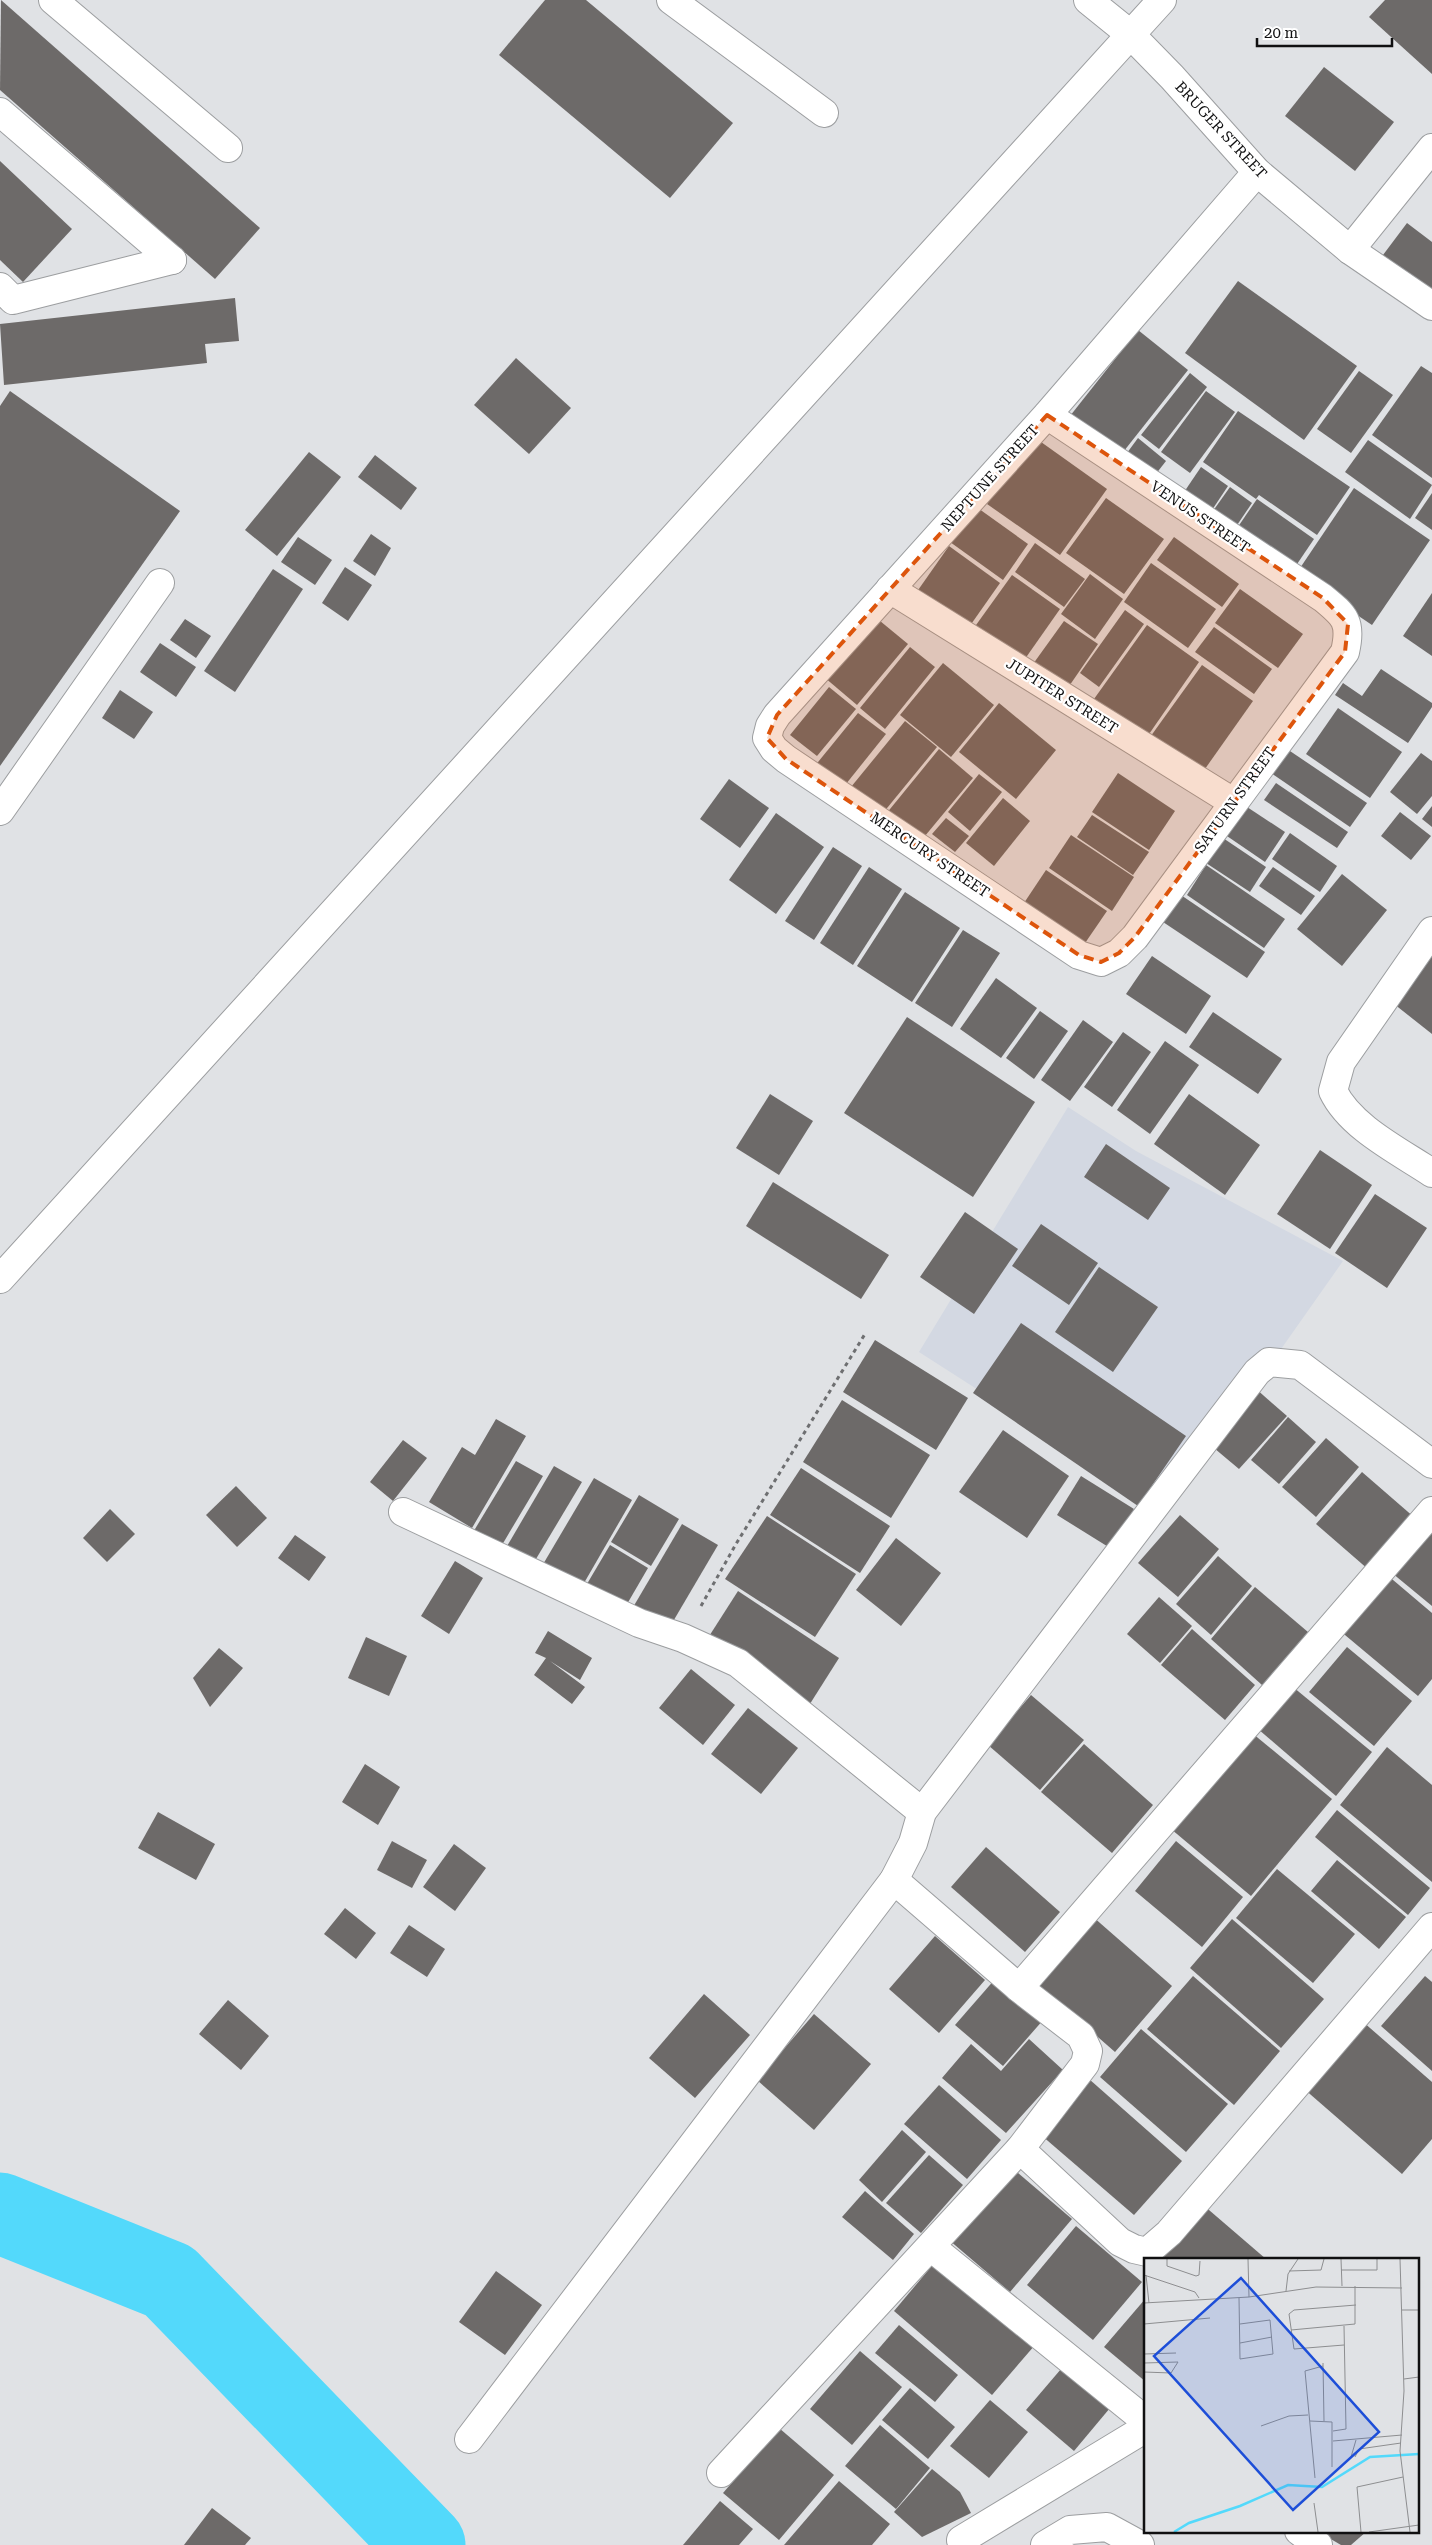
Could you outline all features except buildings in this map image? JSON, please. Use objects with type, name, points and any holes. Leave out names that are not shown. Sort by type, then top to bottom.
[{"type":"street","points":[[53,0],[228,148]]},
{"type":"street","points":[[670,0],[824,113]]},
{"type":"street","name":"BRUGER STREET","points":[[1088,0],[1130,34],[1172,76],[1257,172],[1350,250],[1432,306]]},
{"type":"street","points":[[0,1279],[1162,0]]},
{"type":"street","points":[[0,112],[172,260],[13,300],[0,287]]},
{"type":"street","points":[[1350,250],[1432,148]]},
{"type":"street","name":"NEPTUNE STREET","points":[[767,738],[770,726],[777,715],[1047,415],[1257,172]]},
{"type":"street","name":"VENUS STREET","points":[[1047,415],[1323,598],[1340,612],[1348,624]]},
{"type":"street","points":[[0,811],[160,583]]},
{"type":"street","name":"JUPITER STREET","points":[[890,589],[1233,802]]},
{"type":"street","name":"SATURN STREET","points":[[1101,962],[1119,953],[1135,937],[1344,652],[1348,638],[1348,624]]},
{"type":"street","name":"MERCURY STREET","points":[[767,738],[774,749],[786,758],[1079,955],[1101,962]]},
{"type":"street","points":[[1432,931],[1341,1062],[1333,1091],[1340,1106],[1352,1119],[1432,1173]]},
{"type":"street","points":[[469,2439],[894,1880],[913,1844],[922,1812],[1246,1386],[1269,1362],[1300,1365],[1432,1464]]},
{"type":"street","points":[[1019,1988],[1432,1511]]},
{"type":"street","points":[[403,1512],[639,1623],[683,1638],[738,1663],[922,1812]]},
{"type":"street","points":[[721,2473],[1020,2149],[1085,2064],[1088,2051],[1081,2036],[1019,1988],[894,1880]]},
{"type":"street","points":[[1020,2149],[1120,2242],[1134,2249],[1147,2252],[1169,2234],[1432,1927]]},
{"type":"street","points":[[931,2247],[1144,2419]]},
{"type":"street","points":[[962,2540],[1144,2429]]},
{"type":"street","points":[[1045,2545],[1070,2530],[1108,2527],[1140,2545]]},
{"type":"street","points":[[1299,2532],[1318,2545]]},
{"type":"path","points":[[683,1638],[736,1544],[865,1334]]},
{"type":"highlighted area","points":[[1047,415],[1323,598],[1348,624],[1345,652],[1135,937],[1119,953],[1101,962],[1079,955],[786,759],[767,738],[777,715]]},
{"type":"shaded area","points":[[1068,1107],[1136,1151],[1343,1261],[1167,1511],[919,1352]]},
{"type":"waterway","points":[[0,2213],[169,2281],[425,2545]]}]
